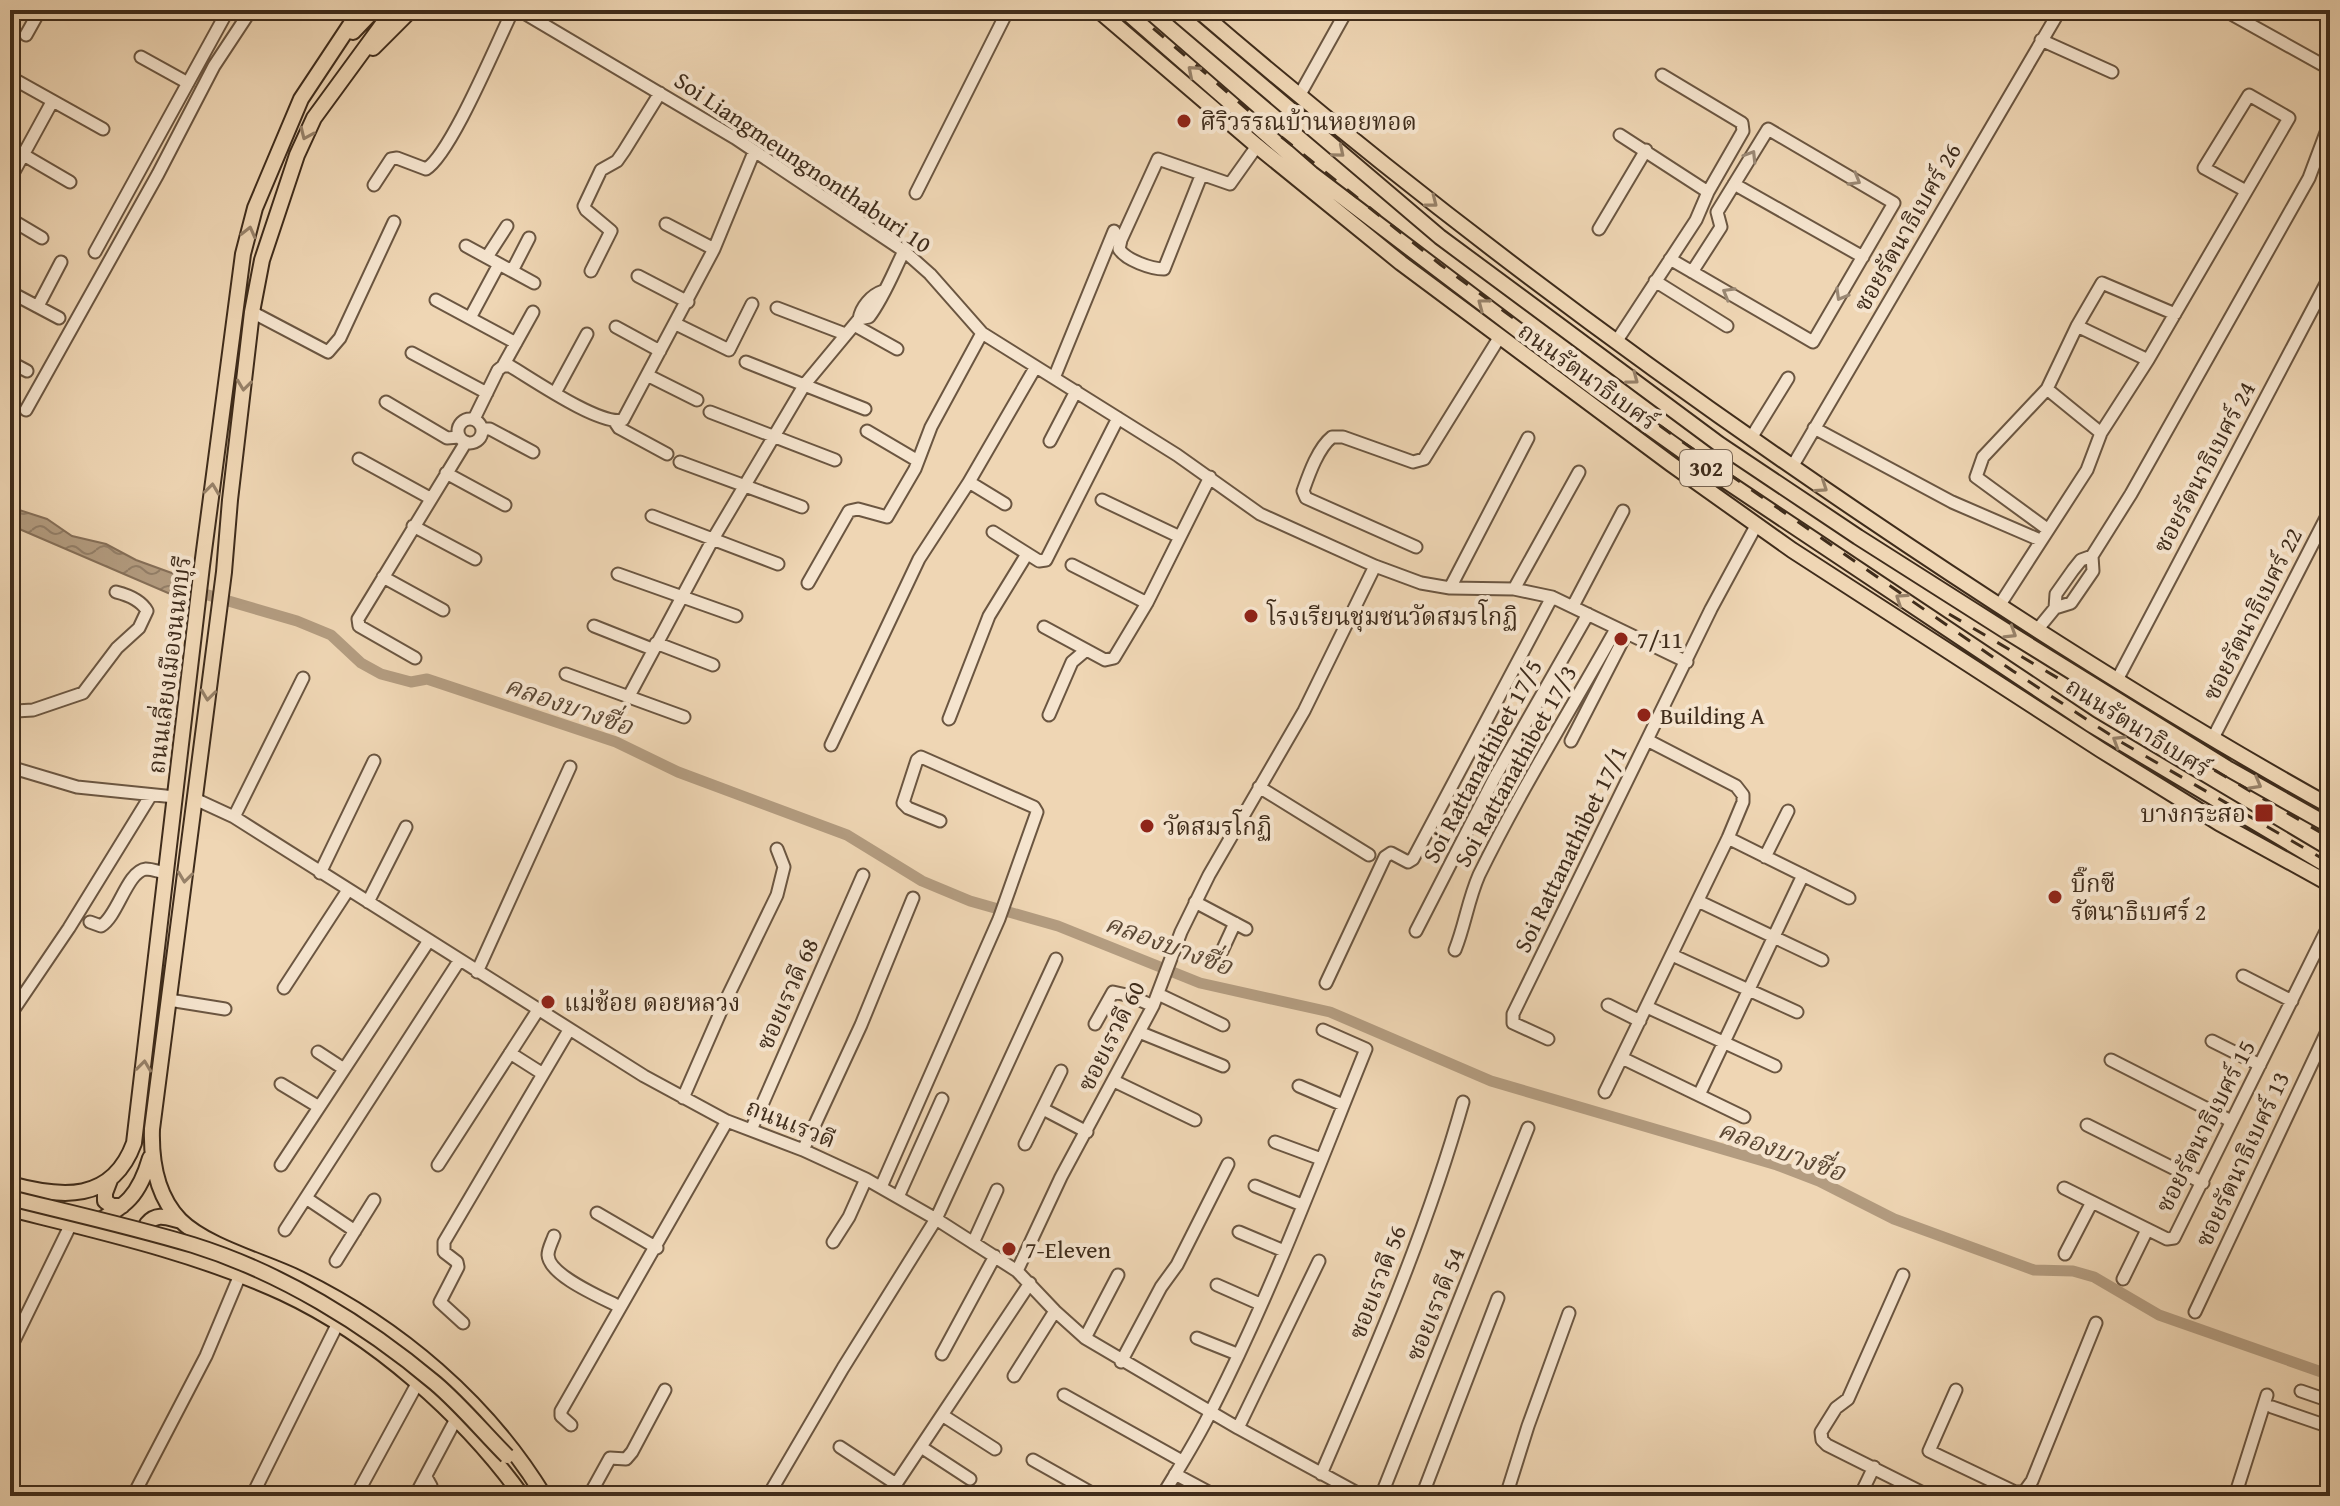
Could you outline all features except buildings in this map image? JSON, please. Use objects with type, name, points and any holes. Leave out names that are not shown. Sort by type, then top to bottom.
[{"type":"main road","points":[[325,61],[360,10]]},
{"type":"main road","points":[[325,61],[374,10]]},
{"type":"main road","points":[[349,69],[393,10]]},
{"type":"main road","points":[[349,69],[411,10]]},
{"type":"main road","name":"ถนนรัตนาธิเบศร์","points":[[1098,10],[1257,146],[1392,255],[1499,338],[1792,550],[2101,750],[2219,823],[2330,884]]},
{"type":"main road","name":"ถนนรัตนาธิเบศร์","points":[[1124,10],[1312,174],[1594,388],[1708,469],[2077,716],[2330,867]]},
{"type":"main road","name":"ถนนรัตนาธิเบศร์","points":[[1173,10],[1440,237],[1719,444],[1858,537],[2227,768],[2330,826]]},
{"type":"main road","name":"ถนนรัตนาธิเบศร์","points":[[1198,10],[1299,96],[1473,234],[1651,368],[1999,606],[2330,806]]},
{"type":"main road","name":"ถนนเลี่ยงเมืองนนทบุรี","points":[[110,1180],[128,1158],[134,1143],[202,566],[234,310],[246,243],[255,208],[279,146],[301,99],[325,61]]},
{"type":"main road","name":"ถนนเลี่ยงเมืองนนทบุรี","points":[[86,1228],[122,1206],[143,1183],[151,1154],[224,572],[252,312],[262,260],[297,155],[314,118],[349,69]]},
{"type":"main road","points":[[1199,96],[1312,174]]},
{"type":"main road","points":[[1560,324],[1651,368]]},
{"type":"main road","points":[[1594,388],[1671,464]]},
{"type":"main road","name":"ถนนเลี่ยงเมืองนนทบุรี","points":[[151,1154],[161,1192],[181,1221],[215,1241],[338,1298],[386,1329],[465,1397],[502,1437],[544,1496]]},
{"type":"main road","points":[[10,1184],[61,1194],[85,1192],[110,1180]]},
{"type":"main road","points":[[110,1180],[105,1201],[112,1206],[122,1206]]},
{"type":"main road","points":[[10,1198],[194,1245],[285,1283],[375,1336],[407,1361],[455,1401],[544,1496]]},
{"type":"main road","points":[[10,1209],[166,1249],[284,1294],[337,1325],[417,1384],[456,1419],[522,1496]]},
{"type":"main road","points":[[166,1249],[147,1231],[147,1224],[152,1218],[160,1216],[181,1221]]},
{"type":"street","points":[[26,35],[40,10]]},
{"type":"street","points":[[95,252],[228,10]]},
{"type":"street","points":[[26,410],[158,174],[214,66],[251,10]]},
{"type":"street","points":[[374,185],[391,159],[397,158],[426,169],[432,165],[452,137],[513,10]]},
{"type":"street","name":"Soi Liangmeungnonthaburi 10","points":[[519,10],[660,93],[904,251],[930,274],[982,333],[1210,477],[1260,514],[1375,566],[1421,583],[1450,588],[1514,589],[1552,597],[1687,662]]},
{"type":"street","points":[[916,193],[1008,10]]},
{"type":"street","points":[[1299,96],[1347,10]]},
{"type":"street","name":"ซอยรัตนาธิเบศร์ 26","points":[[1792,467],[2060,10]]},
{"type":"street","points":[[2224,10],[2330,69]]},
{"type":"street","points":[[2041,40],[2112,72]]},
{"type":"street","points":[[141,57],[188,83]]},
{"type":"street","points":[[1616,342],[1696,220],[1744,127],[1662,75]]},
{"type":"street","points":[[10,77],[103,129]]},
{"type":"street","points":[[591,271],[611,231],[584,206],[601,170],[617,161],[660,93]]},
{"type":"street","points":[[1999,606],[2087,470],[2101,433],[2148,360],[2289,118],[2249,95],[2204,168],[2246,191]]},
{"type":"street","points":[[10,179],[52,102]]},
{"type":"street","points":[[2037,630],[2055,608],[2056,594],[2081,560],[2092,556],[2139,480],[2309,178],[2330,122]]},
{"type":"street","points":[[1670,259],[1692,272],[1813,342],[1894,203],[1768,129],[1717,212],[1721,227],[1692,272]]},
{"type":"street","points":[[1620,135],[1708,192]]},
{"type":"street","points":[[1201,176],[1164,269],[1159,270],[1123,255],[1119,246],[1158,159],[1230,184],[1257,146]]},
{"type":"street","points":[[10,147],[70,182]]},
{"type":"street","points":[[1599,229],[1646,150]]},
{"type":"street","points":[[615,422],[623,420],[688,302],[714,249],[754,152]]},
{"type":"street","points":[[1734,184],[1863,257]]},
{"type":"street","points":[[10,219],[42,238]]},
{"type":"street","points":[[252,312],[328,352],[340,338],[394,222]]},
{"type":"street","points":[[666,224],[714,249]]},
{"type":"street","points":[[487,257],[507,226]]},
{"type":"street","points":[[1054,378],[1114,231]]},
{"type":"street","points":[[512,271],[529,238]]},
{"type":"street","points":[[466,246],[534,283]]},
{"type":"street","points":[[629,696],[713,539],[805,384],[853,326],[869,317],[882,301],[883,291],[904,251]]},
{"type":"street","points":[[38,306],[61,262]]},
{"type":"street","points":[[470,318],[499,264]]},
{"type":"street","points":[[638,276],[688,302]]},
{"type":"street","name":"ซอยรัตนาธิเบศร์ 24","points":[[2117,680],[2330,276]]},
{"type":"street","points":[[1655,281],[1727,326]]},
{"type":"street","points":[[2047,529],[1976,477],[1983,457],[2047,389],[2102,283],[2175,314]]},
{"type":"street","points":[[10,292],[59,318]]},
{"type":"street","points":[[436,300],[516,343]]},
{"type":"street","points":[[676,324],[729,350],[752,304]]},
{"type":"street","points":[[777,308],[853,326],[897,349]]},
{"type":"street","points":[[386,402],[447,438],[478,440],[478,424],[487,393],[533,312]]},
{"type":"street","points":[[2077,326],[2148,360]]},
{"type":"street","points":[[616,327],[660,351]]},
{"type":"street","points":[[808,583],[846,513],[853,509],[887,517],[982,333]]},
{"type":"street","points":[[555,393],[587,334]]},
{"type":"street","points":[[1416,547],[1306,498],[1303,491],[1306,481],[1325,443],[1332,437],[1343,437],[1413,462],[1424,459],[1499,338]]},
{"type":"street","points":[[412,353],[487,393]]},
{"type":"street","points":[[10,362],[27,371]]},
{"type":"street","points":[[746,362],[865,409]]},
{"type":"street","points":[[503,366],[510,366],[585,410],[615,422],[619,428],[667,454]]},
{"type":"street","points":[[831,745],[919,559],[969,482],[1035,368]]},
{"type":"street","points":[[647,375],[697,400]]},
{"type":"street","points":[[1751,438],[1788,378]]},
{"type":"street","points":[[2047,389],[2101,433]]},
{"type":"street","points":[[1050,441],[1076,391]]},
{"type":"street","points":[[710,412],[835,460]]},
{"type":"street","points":[[993,532],[1041,562],[1046,560],[1118,418]]},
{"type":"street","points":[[415,658],[359,626],[358,619],[446,473],[462,439],[459,425],[466,419],[533,452]]},
{"type":"street","points":[[1814,428],[1952,502],[2040,540]]},
{"type":"street","points":[[867,431],[918,461]]},
{"type":"street","points":[[1450,588],[1528,438]]},
{"type":"street","points":[[359,459],[430,498]]},
{"type":"street","points":[[680,462],[802,507]]},
{"type":"street","points":[[1514,589],[1579,472]]},
{"type":"street","points":[[446,473],[505,505]]},
{"type":"street","points":[[1044,627],[1085,651],[1105,660],[1112,659],[1147,603],[1210,477]]},
{"type":"street","points":[[969,482],[1005,504]]},
{"type":"street","points":[[1102,500],[1180,537]]},
{"type":"street","name":"ซอยรัตนาธิเบศร์ 22","points":[[2213,738],[2330,510]]},
{"type":"street","points":[[1573,606],[1623,511]]},
{"type":"street","points":[[652,516],[778,564]]},
{"type":"street","name":"Soi Rattanathibet 17/1","points":[[1548,1039],[1513,1023],[1513,1014],[1649,741],[1712,606],[1757,524]]},
{"type":"street","points":[[413,526],[475,559]]},
{"type":"street","points":[[949,719],[989,616],[1027,554]]},
{"type":"street","points":[[1072,565],[1147,603]]},
{"type":"street","name":"ซอยเรวดี 60","points":[[1017,1271],[1061,1177],[1156,1000],[1195,902],[1304,711],[1375,566]]},
{"type":"street","points":[[618,574],[736,616]]},
{"type":"street","points":[[383,577],[443,610]]},
{"type":"street","points":[[10,715],[83,693],[90,686],[117,648],[139,628],[147,611],[129,595],[116,592]]},
{"type":"street","points":[[1326,983],[1385,857],[1391,853],[1408,862],[1413,859],[1552,597]]},
{"type":"street","name":"Soi Rattanathibet 17/5","points":[[1416,931],[1495,777],[1588,614]]},
{"type":"street","points":[[594,626],[713,665]]},
{"type":"street","points":[[1571,741],[1621,632]]},
{"type":"street","name":"Soi Rattanathibet 17/3","points":[[1455,950],[1478,877],[1522,794],[1621,632]]},
{"type":"street","points":[[1049,715],[1072,662],[1085,651]]},
{"type":"street","points":[[566,674],[684,717]]},
{"type":"street","points":[[234,817],[303,678]]},
{"type":"street","points":[[1605,1092],[1743,802],[1743,795],[1736,786],[1649,741]]},
{"type":"street","points":[[881,1187],[999,919],[1037,815],[1034,807],[921,757],[917,760],[903,803],[940,821]]},
{"type":"street","points":[[320,873],[374,761]]},
{"type":"street","points":[[10,767],[77,787],[175,797]]},
{"type":"street","points":[[477,972],[570,767]]},
{"type":"street","points":[[1259,787],[1369,855]]},
{"type":"street","points":[[10,1015],[69,928],[151,795]]},
{"type":"street","name":"ถนนเรวดี","points":[[195,799],[234,817],[626,1066],[727,1121],[803,1150],[866,1179],[936,1219],[1017,1271],[1085,1338],[1121,1362],[1360,1495]]},
{"type":"street","points":[[1765,857],[1788,811]]},
{"type":"street","points":[[368,902],[406,827]]},
{"type":"street","points":[[1728,838],[1849,898]]},
{"type":"street","points":[[683,1098],[777,895],[784,867],[777,849]]},
{"type":"street","points":[[90,922],[101,926],[108,922],[131,881],[141,871],[147,869],[166,873]]},
{"type":"street","name":"ซอยเรวดี 68","points":[[751,1130],[863,875]]},
{"type":"street","points":[[1699,1095],[1803,875]]},
{"type":"street","points":[[284,988],[348,890]]},
{"type":"street","points":[[803,1150],[861,1025],[913,898]]},
{"type":"street","points":[[1698,901],[1822,960]]},
{"type":"street","points":[[1195,902],[1246,929]]},
{"type":"street","points":[[1222,951],[1235,923]]},
{"type":"street","name":"ซอยรัตนาธิเบศร์ 15","points":[[2064,1188],[2147,1230],[2167,1239],[2174,1238],[2330,923]]},
{"type":"street","points":[[281,1165],[428,942]]},
{"type":"street","points":[[1672,955],[1797,1012]]},
{"type":"street","points":[[768,1496],[936,1219],[1056,959]]},
{"type":"street","points":[[285,1230],[459,961]]},
{"type":"street","points":[[2243,976],[2292,1001]]},
{"type":"street","points":[[1095,1024],[1113,992],[1156,1000],[1223,1025]]},
{"type":"street","points":[[169,1000],[225,1009]]},
{"type":"street","points":[[1608,1005],[1640,1021]]},
{"type":"street","points":[[1647,1007],[1775,1066]]},
{"type":"street","points":[[438,1165],[538,1010]]},
{"type":"street","name":"ซอยรัตนาธิเบศร์ 13","points":[[2195,1312],[2330,1025]]},
{"type":"street","points":[[463,1323],[440,1302],[458,1267],[443,1246],[569,1030]]},
{"type":"street","points":[[1162,1496],[1211,1411],[1260,1304],[1366,1049],[1323,1030]]},
{"type":"street","points":[[1139,1032],[1223,1066]]},
{"type":"street","points":[[2212,1041],[2260,1065]]},
{"type":"street","points":[[318,1052],[344,1069]]},
{"type":"street","points":[[510,1053],[543,1074]]},
{"type":"street","points":[[1622,1058],[1744,1117]]},
{"type":"street","points":[[2111,1060],[2231,1121]]},
{"type":"street","points":[[1025,1144],[1061,1071]]},
{"type":"street","points":[[1114,1081],[1195,1120]]},
{"type":"street","points":[[281,1084],[319,1107]]},
{"type":"street","points":[[1299,1086],[1343,1105]]},
{"type":"street","points":[[898,1197],[942,1099]]},
{"type":"street","name":"ซอยเรวดี 56","points":[[1321,1474],[1390,1314],[1444,1166],[1463,1102]]},
{"type":"street","points":[[1043,1109],[1087,1132]]},
{"type":"street","points":[[571,1425],[561,1416],[561,1411],[727,1121]]},
{"type":"street","points":[[2087,1125],[2203,1183]]},
{"type":"street","name":"ซอยเรวดี 54","points":[[1381,1496],[1528,1128]]},
{"type":"street","points":[[1275,1142],[1321,1159]]},
{"type":"street","points":[[1121,1362],[1161,1287],[1177,1265],[1228,1164]]},
{"type":"street","points":[[833,1242],[849,1217],[866,1179]]},
{"type":"street","points":[[1255,1186],[1302,1205]]},
{"type":"street","points":[[973,1243],[997,1190]]},
{"type":"street","points":[[306,1198],[355,1231]]},
{"type":"street","points":[[336,1261],[374,1200]]},
{"type":"street","points":[[2065,1254],[2092,1202]]},
{"type":"street","points":[[597,1213],[657,1248]]},
{"type":"street","points":[[10,1349],[71,1224]]},
{"type":"street","points":[[2123,1279],[2147,1230]]},
{"type":"street","points":[[1239,1232],[1284,1251]]},
{"type":"street","points":[[554,1236],[548,1253],[555,1268],[563,1276],[620,1307]]},
{"type":"street","points":[[942,1354],[995,1256]]},
{"type":"street","points":[[1238,1428],[1319,1261]]},
{"type":"street","points":[[133,1496],[206,1356],[240,1275]]},
{"type":"street","points":[[1085,1338],[1118,1275]]},
{"type":"street","points":[[1903,1275],[1848,1399],[1836,1408],[1821,1432],[1822,1440],[1827,1445],[1929,1496]]},
{"type":"street","points":[[888,1496],[1030,1283]]},
{"type":"street","points":[[1217,1285],[1260,1304]]},
{"type":"street","points":[[1422,1496],[1498,1298]]},
{"type":"street","points":[[1014,1376],[1055,1311]]},
{"type":"street","points":[[1506,1496],[1569,1313]]},
{"type":"street","points":[[1956,1390],[1929,1451],[2014,1494],[2024,1492],[2032,1481],[2096,1323]]},
{"type":"street","points":[[252,1496],[337,1325]]},
{"type":"street","points":[[1197,1338],[1237,1354]]},
{"type":"street","points":[[356,1496],[417,1384]]},
{"type":"street","points":[[589,1496],[608,1461],[629,1457],[665,1390]]},
{"type":"street","points":[[2301,1391],[2330,1401]]},
{"type":"street","points":[[1064,1395],[1182,1461]]},
{"type":"street","points":[[2235,1496],[2267,1395]]},
{"type":"street","points":[[2272,1407],[2329,1422]]},
{"type":"street","points":[[942,1415],[995,1449]]},
{"type":"street","points":[[415,1496],[456,1419]]},
{"type":"street","points":[[840,1447],[896,1484]]},
{"type":"street","points":[[921,1447],[970,1479]]},
{"type":"street","points":[[1033,1460],[1097,1496]]},
{"type":"street","points":[[1860,1496],[1874,1467]]},
{"type":"street","points":[[1175,1474],[1216,1496]]},
{"type":"street","points":[[426,1477],[431,1486],[427,1496]]},
{"type":"water","points":[[10,507],[47,519],[72,536],[106,544],[136,560],[191,580],[189,602],[10,525]]},
{"type":"waterway","name":"คลองบางซื่อ","points":[[177,586],[297,621],[331,635],[361,663],[381,674],[411,682],[427,679],[616,742],[678,772],[847,835],[922,881],[970,901],[1058,926],[1200,983],[1330,1012],[1491,1081],[1777,1165],[1819,1181],[1894,1219],[2034,1270],[2073,1271],[2094,1277],[2159,1315],[2330,1375]]},
{"type":"railway","points":[[1132,10],[1248,110],[1441,265],[1674,436],[2013,671],[2121,742],[2330,863]]},
{"type":"railway","points":[[1949,614],[2330,838]]},
{"type":"place","name":"ศิริวรรณบ้านหอยทอด","points":[[1184,121]]},
{"type":"place","name":"โรงเรียนชุมชนวัดสมรโกฏิ","points":[[1251,616]]},
{"type":"place","name":"7/11","points":[[1621,639]]},
{"type":"place","name":"Building A","points":[[1644,715]]},
{"type":"place","name":"บางกระสอ","points":[[2264,813]]},
{"type":"place","name":"วัดสมรโกฏิ","points":[[1147,826]]},
{"type":"place","name":"บิ๊กซี รัตนาธิเบศร์ 2","points":[[2055,897]]},
{"type":"place","name":"แม่ช้อย ดอยหลวง","points":[[548,1002]]},
{"type":"place","name":"7-Eleven","points":[[1009,1249]]}]
